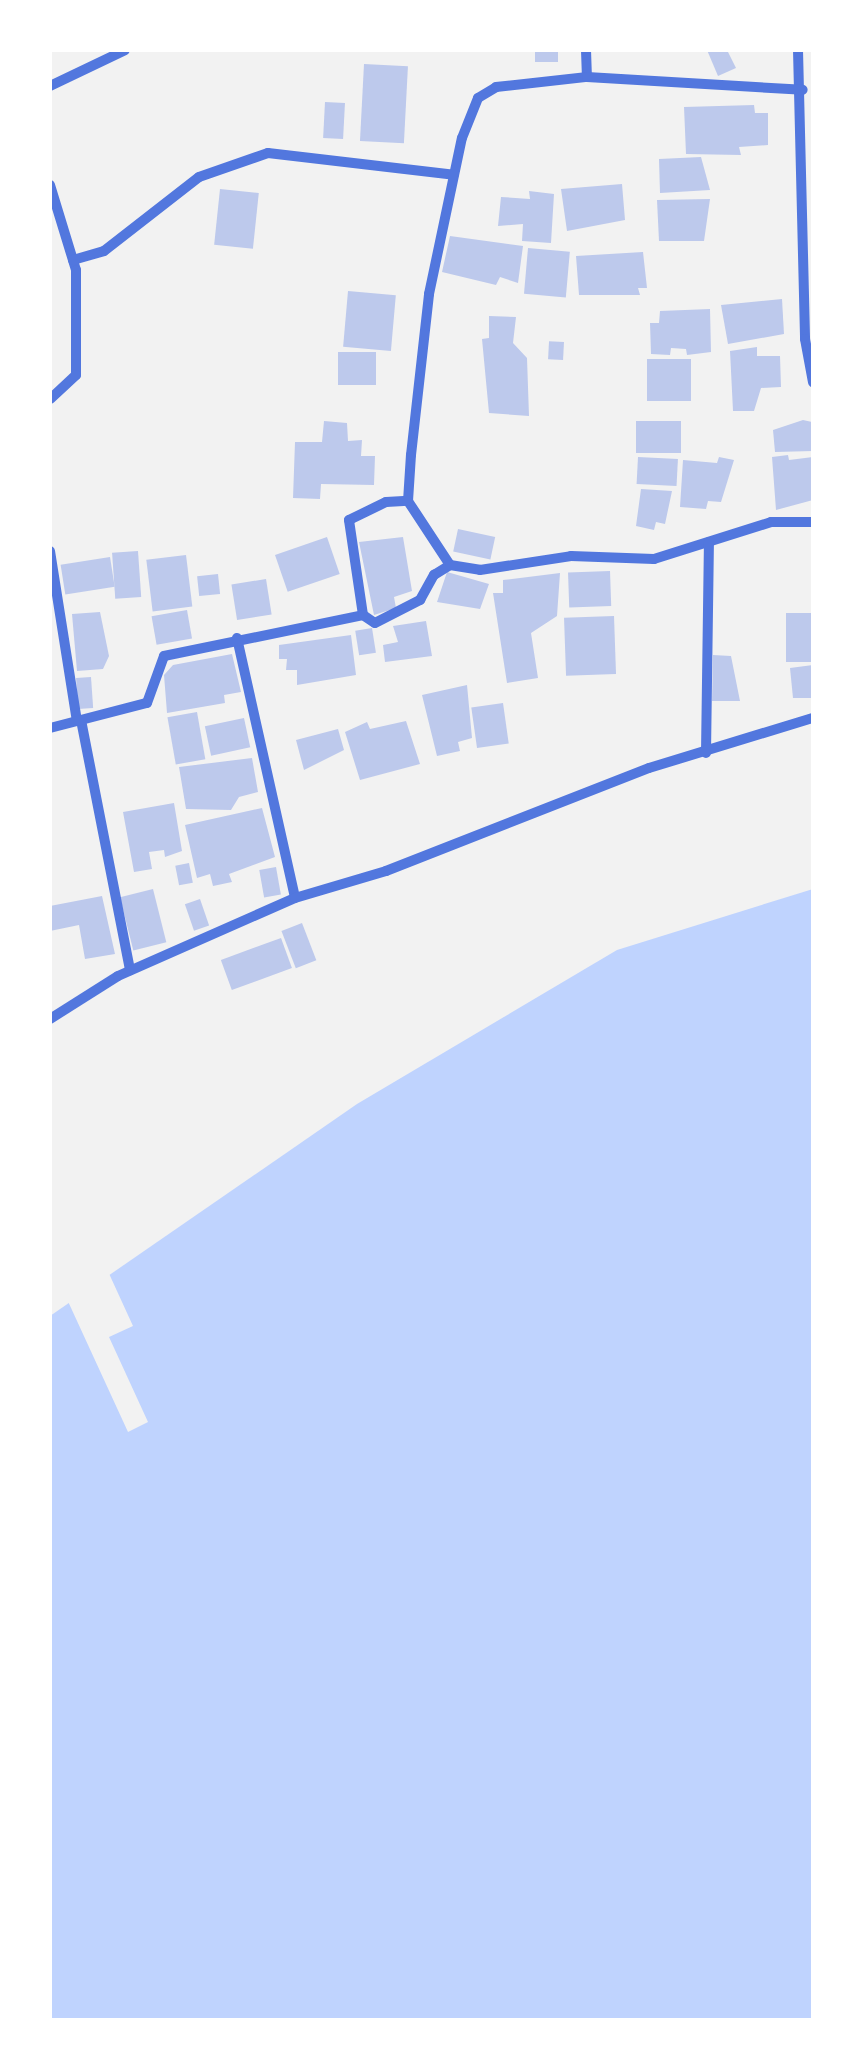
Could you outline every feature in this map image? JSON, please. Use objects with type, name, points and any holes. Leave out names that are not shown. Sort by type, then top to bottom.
[{"type":"street","points":[[50,86],[125,50]]},
{"type":"street","points":[[586,50],[587,77]]},
{"type":"street","points":[[798,50],[808,200],[806,339],[813,382]]},
{"type":"street","points":[[803,90],[587,77],[496,87],[478,98],[454,176],[429,294],[408,501],[450,564],[480,570],[570,556],[654,559],[771,522],[813,522]]},
{"type":"street","points":[[73,260],[104,251],[199,177],[268,153],[454,176]]},
{"type":"street","points":[[50,185],[73,260],[76,375],[50,399]]},
{"type":"street","points":[[408,501],[386,502],[350,520],[364,615],[375,623],[420,600],[434,575],[450,564]]},
{"type":"street","points":[[706,752],[709,542]]},
{"type":"street","points":[[50,551],[79,720],[130,970]]},
{"type":"street","points":[[50,728],[147,703],[164,656],[364,615]]},
{"type":"street","points":[[237,638],[295,898]]},
{"type":"street","points":[[50,1019],[130,970],[295,898],[360,880],[580,793],[813,718]]},
{"type":"water","points":[[813,889],[813,2020],[50,2020],[50,1316],[357,1104],[617,950]]},
{"type":"pier","points":[[106,1267],[133,1326],[109,1337],[148,1422],[128,1432],[66,1297]]},
{"type":"building","points":[[535,50],[558,50],[558,62],[535,62]]},
{"type":"building","points":[[707,50],[727,50],[736,68],[718,76]]},
{"type":"building","points":[[364,64],[408,66],[404,143],[360,141]]},
{"type":"building","points":[[325,102],[345,103],[343,139],[323,138]]},
{"type":"building","points":[[754,105],[755,113],[768,113],[768,145],[739,147],[741,155],[686,154],[684,107]]},
{"type":"building","points":[[701,157],[710,190],[660,193],[659,159]]},
{"type":"building","points":[[622,184],[625,220],[567,231],[561,189]]},
{"type":"building","points":[[220,189],[259,193],[253,249],[214,245]]},
{"type":"building","points":[[529,191],[554,194],[551,243],[522,241],[523,224],[498,226],[501,197],[530,199]]},
{"type":"building","points":[[710,199],[704,241],[659,241],[657,200]]},
{"type":"building","points":[[450,236],[523,246],[518,283],[500,277],[496,285],[442,272]]},
{"type":"building","points":[[528,248],[570,252],[566,297],[524,294]]},
{"type":"building","points":[[643,252],[647,288],[638,288],[640,295],[579,295],[576,256]]},
{"type":"building","points":[[348,291],[396,295],[391,351],[343,347]]},
{"type":"building","points":[[782,299],[784,334],[728,344],[721,305]]},
{"type":"building","points":[[710,309],[711,352],[687,355],[686,349],[671,348],[670,355],[651,354],[650,323],[659,323],[660,311]]},
{"type":"building","points":[[489,316],[516,317],[513,343],[527,358],[529,416],[489,413],[482,339],[489,338]]},
{"type":"building","points":[[549,341],[564,342],[563,360],[548,359]]},
{"type":"building","points":[[757,347],[757,356],[780,356],[781,387],[761,388],[754,411],[733,411],[730,351]]},
{"type":"building","points":[[338,352],[376,352],[376,385],[338,385]]},
{"type":"building","points":[[647,359],[691,359],[691,401],[647,401]]},
{"type":"building","points":[[803,420],[812,422],[813,451],[775,452],[773,430]]},
{"type":"building","points":[[324,421],[347,423],[348,441],[362,440],[361,456],[375,456],[374,485],[321,484],[320,499],[293,498],[295,442],[322,442]]},
{"type":"building","points":[[636,421],[681,421],[681,453],[636,453]]},
{"type":"building","points":[[788,455],[789,460],[813,457],[813,500],[776,510],[772,457]]},
{"type":"building","points":[[638,457],[678,459],[677,486],[637,484]]},
{"type":"building","points":[[719,457],[734,460],[721,502],[708,501],[706,509],[680,507],[683,460],[717,463]]},
{"type":"building","points":[[641,489],[672,491],[665,524],[656,522],[654,530],[636,526]]},
{"type":"building","points":[[458,529],[495,537],[490,559],[453,551]]},
{"type":"building","points":[[327,537],[340,574],[288,592],[275,555]]},
{"type":"building","points":[[403,537],[412,591],[394,597],[396,608],[374,615],[359,542]]},
{"type":"building","points":[[138,551],[141,597],[115,599],[112,553]]},
{"type":"building","points":[[186,555],[192,607],[153,611],[146,560]]},
{"type":"building","points":[[110,557],[115,587],[65,594],[61,565]]},
{"type":"building","points":[[610,571],[611,606],[569,607],[568,572]]},
{"type":"building","points":[[447,572],[489,584],[480,609],[437,602]]},
{"type":"building","points":[[560,573],[557,616],[531,633],[538,678],[507,683],[493,593],[503,593],[503,580]]},
{"type":"building","points":[[218,574],[220,594],[199,596],[197,576]]},
{"type":"building","points":[[266,579],[272,615],[237,620],[231,584]]},
{"type":"building","points":[[187,610],[192,639],[157,645],[152,616]]},
{"type":"building","points":[[100,612],[109,656],[103,669],[77,671],[72,614]]},
{"type":"building","points":[[786,613],[813,613],[813,662],[786,662]]},
{"type":"building","points":[[614,616],[616,674],[566,676],[564,618]]},
{"type":"building","points":[[426,621],[432,656],[385,662],[383,645],[398,642],[393,626]]},
{"type":"building","points":[[372,628],[376,653],[359,655],[355,631]]},
{"type":"building","points":[[351,635],[356,675],[297,685],[297,670],[286,670],[287,659],[279,659],[279,645]]},
{"type":"building","points":[[232,654],[241,692],[224,695],[225,703],[167,713],[164,675],[173,665]]},
{"type":"building","points":[[713,655],[731,656],[740,701],[712,701]]},
{"type":"building","points":[[813,665],[813,698],[793,698],[790,668]]},
{"type":"building","points":[[91,677],[93,708],[78,709],[76,678]]},
{"type":"building","points":[[467,685],[472,738],[458,742],[460,751],[437,756],[422,695]]},
{"type":"building","points":[[503,703],[509,744],[477,748],[471,707]]},
{"type":"building","points":[[197,712],[205,759],[176,764],[167,717]]},
{"type":"building","points":[[244,718],[250,747],[211,756],[205,726]]},
{"type":"building","points":[[406,721],[420,764],[360,780],[345,732],[367,722],[370,729]]},
{"type":"building","points":[[338,729],[344,750],[304,770],[296,740]]},
{"type":"building","points":[[252,758],[258,792],[239,797],[231,810],[186,809],[179,767]]},
{"type":"building","points":[[174,803],[182,851],[165,857],[164,850],[149,852],[152,869],[134,872],[123,812]]},
{"type":"building","points":[[262,808],[275,857],[229,874],[232,882],[213,886],[210,874],[197,878],[185,825]]},
{"type":"building","points":[[189,863],[193,883],[179,885],[175,866]]},
{"type":"building","points":[[276,867],[281,895],[264,898],[259,870]]},
{"type":"building","points":[[153,889],[166,942],[133,951],[120,897]]},
{"type":"building","points":[[102,896],[115,954],[85,959],[79,925],[50,931],[50,906]]},
{"type":"building","points":[[200,899],[209,925],[194,931],[185,904]]},
{"type":"building","points":[[302,923],[316,960],[296,968],[281,931]]},
{"type":"building","points":[[281,938],[292,968],[232,990],[221,960]]}]
